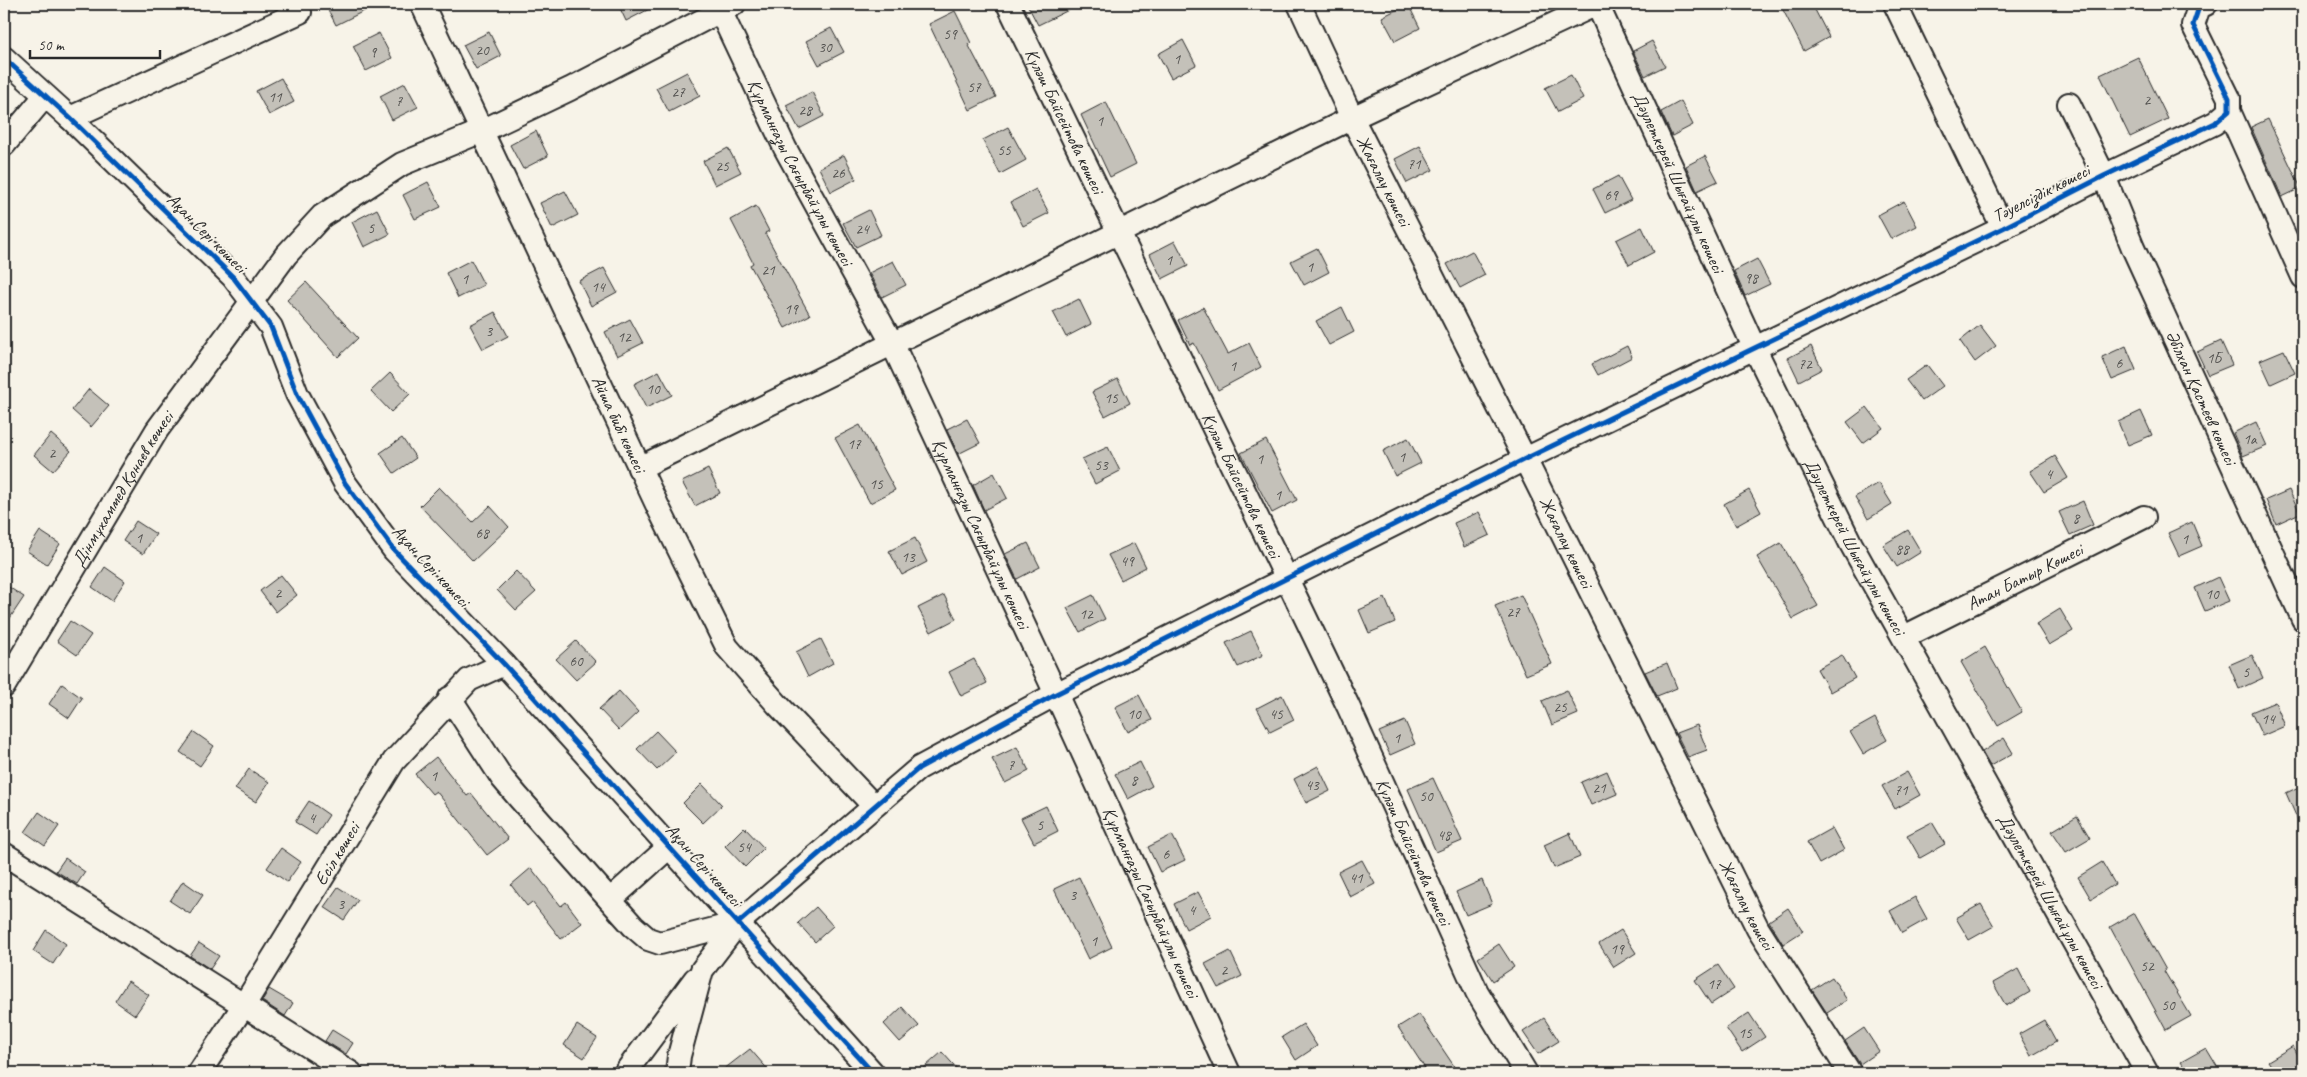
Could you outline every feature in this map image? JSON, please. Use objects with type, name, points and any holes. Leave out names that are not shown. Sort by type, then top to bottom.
[{"type":"street","name":"Айша бибі көшесі","points":[[422,4],[639,468],[727,647],[874,806]]},
{"type":"street","name":"Күләш Байсейтова көшесі","points":[[1008,4],[1288,579],[1352,715],[1476,992],[1526,1073]]},
{"type":"street","name":"Жағалау көшесі","points":[[1299,4],[1352,118],[1525,459],[1758,929],[1850,1073]]},
{"type":"street","points":[[639,468],[1352,118],[1597,4]]},
{"type":"street","name":"Дәулеткерей Шығайұлы көшесі","points":[[1597,4],[1754,347],[1851,544],[2147,1073]]},
{"type":"street","points":[[1895,4],[2003,228]]},
{"type":"street","points":[[2206,4],[2199,7],[2193,25],[2229,98],[2229,111],[2303,277]]},
{"type":"street","name":"Дінмұхаммед Қонаев көшесі","points":[[4,686],[157,430],[286,254],[322,216],[402,164],[482,131],[570,90],[724,6]]},
{"type":"street","name":"Құрманғазы Сағырбайұлы көшесі","points":[[724,6],[785,148],[892,343],[1056,694],[1229,1073]]},
{"type":"street","points":[[70,118],[300,12]]},
{"type":"street","name":"Ақан Сері көшесі","points":[[4,58],[70,118],[233,276],[271,327],[298,394],[345,483],[394,550],[504,664],[873,1073]]},
{"type":"street","points":[[4,144],[45,96]]},
{"type":"street","name":"Әбілхан Қастеев көшесі","points":[[2068,104],[2104,176],[2133,248],[2303,619]]},
{"type":"street","name":"Тәуелсіздік көшесі","points":[[738,923],[919,768],[1056,694],[1525,459],[2003,228],[2214,122],[2229,111]]},
{"type":"street","name":"Атан Батыр Көшесі","points":[[1904,637],[2144,517]]},
{"type":"street","name":"Есіл көшесі","points":[[199,1073],[244,1005],[394,761],[450,698],[469,680],[504,664]]},
{"type":"street","points":[[450,698],[502,778],[633,926],[648,940],[660,943],[738,923]]},
{"type":"street","points":[[610,900],[669,847]]},
{"type":"street","points":[[4,854],[351,1073]]},
{"type":"street","points":[[625,1073],[738,923]]},
{"type":"street","points":[[677,1073],[679,1056],[702,970]]},
{"type":"building","points":[[325,4],[378,4],[336,25]]},
{"type":"building","points":[[618,4],[659,4],[626,21]]},
{"type":"building","points":[[1027,4],[1081,4],[1038,25]]},
{"type":"building","points":[[1408,4],[1420,28],[1395,41],[1382,17]]},
{"type":"building","points":[[1780,4],[1812,4],[1829,37],[1804,51]]},
{"type":"building","points":[[955,11],[971,43],[968,44],[996,97],[970,110],[929,24]]},
{"type":"building","points":[[831,28],[844,52],[819,65],[806,41]]},
{"type":"building","points":[[489,32],[501,56],[476,69],[463,45]]},
{"type":"building","points":[[379,33],[392,58],[366,71],[353,46]]},
{"type":"building","points":[[1183,40],[1196,65],[1171,78],[1158,54]]},
{"type":"building","points":[[1652,41],[1665,66],[1645,76],[1633,51]]},
{"type":"building","points":[[2138,57],[2168,119],[2130,137],[2100,75]]},
{"type":"building","points":[[687,72],[700,96],[669,112],[656,88]]},
{"type":"building","points":[[1571,75],[1583,99],[1558,112],[1545,88]]},
{"type":"building","points":[[281,78],[294,102],[269,115],[256,91]]},
{"type":"building","points":[[405,83],[418,107],[392,120],[380,96]]},
{"type":"building","points":[[812,92],[824,116],[799,129],[786,105]]},
{"type":"building","points":[[1681,101],[1693,125],[1672,136],[1661,112]]},
{"type":"building","points":[[1106,102],[1136,164],[1110,177],[1081,115]]},
{"type":"building","points":[[2268,119],[2301,188],[2282,197],[2251,127]]},
{"type":"building","points":[[1008,127],[1026,160],[1000,174],[983,140]]},
{"type":"building","points":[[536,131],[548,156],[523,169],[510,145]]},
{"type":"building","points":[[1420,146],[1433,170],[1407,183],[1395,159]]},
{"type":"building","points":[[728,148],[741,172],[715,185],[703,161]]},
{"type":"building","points":[[844,155],[856,179],[831,192],[819,168]]},
{"type":"building","points":[[1705,156],[1718,181],[1697,191],[1686,166]]},
{"type":"building","points":[[1618,176],[1631,200],[1605,213],[1593,189]]},
{"type":"building","points":[[428,182],[441,207],[415,219],[403,195]]},
{"type":"building","points":[[1036,189],[1049,213],[1023,226],[1011,202]]},
{"type":"building","points":[[565,191],[578,215],[552,228],[540,203]]},
{"type":"building","points":[[1904,201],[1917,226],[1891,239],[1878,215]]},
{"type":"building","points":[[756,206],[769,231],[765,233],[810,315],[785,328],[750,265],[753,263],[731,220]]},
{"type":"building","points":[[377,209],[390,234],[364,247],[352,222]]},
{"type":"building","points":[[869,210],[881,235],[856,247],[843,223]]},
{"type":"building","points":[[1642,227],[1654,252],[1629,265],[1616,240]]},
{"type":"building","points":[[1175,241],[1188,266],[1162,279],[1150,254]]},
{"type":"building","points":[[1317,248],[1329,272],[1304,285],[1291,261]]},
{"type":"building","points":[[1472,251],[1485,275],[1460,288],[1447,264]]},
{"type":"building","points":[[1757,259],[1770,284],[1745,296],[1734,271]]},
{"type":"building","points":[[471,260],[484,285],[458,298],[446,273]]},
{"type":"building","points":[[893,261],[906,285],[882,297],[869,273]]},
{"type":"building","points":[[604,268],[617,292],[591,306],[579,281]]},
{"type":"building","points":[[306,282],[358,338],[338,357],[287,300]]},
{"type":"building","points":[[1079,299],[1091,324],[1066,337],[1053,312]]},
{"type":"building","points":[[1203,307],[1228,354],[1249,343],[1261,367],[1218,390],[1194,343],[1190,345],[1178,320]]},
{"type":"building","points":[[1342,307],[1354,332],[1329,345],[1316,321]]},
{"type":"building","points":[[495,312],[508,336],[483,349],[470,325]]},
{"type":"building","points":[[630,319],[643,343],[617,356],[605,332]]},
{"type":"building","points":[[1980,325],[1996,346],[1975,362],[1960,341]]},
{"type":"building","points":[[2221,341],[2232,365],[2208,375],[2197,352]]},
{"type":"building","points":[[1627,346],[1632,357],[1598,375],[1592,364]]},
{"type":"building","points":[[1811,346],[1822,369],[1799,381],[1788,358]]},
{"type":"building","points":[[2126,346],[2136,370],[2112,380],[2102,357]]},
{"type":"building","points":[[2284,350],[2295,373],[2271,384],[2260,360]]},
{"type":"building","points":[[1927,365],[1943,386],[1922,401],[1906,380]]},
{"type":"building","points":[[659,371],[672,395],[646,408],[634,384]]},
{"type":"building","points":[[390,373],[410,394],[391,412],[371,391]]},
{"type":"building","points":[[1118,379],[1130,403],[1105,416],[1092,392]]},
{"type":"building","points":[[89,389],[109,406],[91,427],[72,410]]},
{"type":"building","points":[[1867,407],[1883,428],[1863,443],[1847,422]]},
{"type":"building","points":[[2141,411],[2152,435],[2128,445],[2118,422]]},
{"type":"building","points":[[967,419],[980,443],[958,454],[947,429]]},
{"type":"building","points":[[2256,422],[2267,446],[2243,456],[2233,433]]},
{"type":"building","points":[[860,425],[895,490],[870,503],[835,438]]},
{"type":"building","points":[[51,434],[71,451],[53,471],[34,455]]},
{"type":"building","points":[[402,438],[416,458],[394,473],[380,453]]},
{"type":"building","points":[[1408,438],[1421,463],[1395,476],[1383,451]]},
{"type":"building","points":[[1266,440],[1297,500],[1272,513],[1241,453]]},
{"type":"building","points":[[1108,447],[1120,471],[1095,484],[1082,459]]},
{"type":"building","points":[[2055,456],[2068,478],[2044,492],[2030,471]]},
{"type":"building","points":[[708,469],[720,493],[695,506],[682,482]]},
{"type":"building","points":[[994,473],[1007,498],[984,510],[973,485]]},
{"type":"building","points":[[1879,483],[1892,504],[1868,519],[1855,497]]},
{"type":"building","points":[[439,487],[473,522],[490,506],[509,527],[473,561],[420,506]]},
{"type":"building","points":[[1749,490],[1761,512],[1736,526],[1724,504]]},
{"type":"building","points":[[2289,490],[2300,513],[2276,524],[2266,500]]},
{"type":"building","points":[[2083,501],[2093,525],[2070,535],[2059,512]]},
{"type":"building","points":[[1479,512],[1490,535],[1464,547],[1454,523]]},
{"type":"building","points":[[136,521],[156,534],[143,554],[123,541]]},
{"type":"building","points":[[2192,522],[2202,546],[2179,556],[2168,533]]},
{"type":"building","points":[[1908,530],[1921,552],[1897,567],[1883,545]]},
{"type":"building","points":[[40,531],[60,544],[47,564],[27,551]]},
{"type":"building","points":[[915,538],[927,562],[902,575],[889,551]]},
{"type":"building","points":[[1028,543],[1040,567],[1017,579],[1005,554]]},
{"type":"building","points":[[1134,543],[1146,567],[1121,580],[1108,555]]},
{"type":"building","points":[[1781,543],[1818,606],[1793,619],[1757,557]]},
{"type":"building","points":[[105,567],[125,581],[112,601],[92,587]]},
{"type":"building","points":[[516,571],[536,592],[516,610],[497,590]]},
{"type":"building","points":[[281,575],[297,595],[276,612],[260,591]]},
{"type":"building","points":[[2218,577],[2229,601],[2205,611],[2195,588]]},
{"type":"building","points":[[4,584],[24,597],[4,627]]},
{"type":"building","points":[[944,595],[956,619],[931,632],[918,608]]},
{"type":"building","points":[[1093,595],[1105,619],[1080,632],[1067,608]]},
{"type":"building","points":[[1521,595],[1552,664],[1526,675],[1495,606]]},
{"type":"building","points":[[1385,598],[1395,622],[1369,633],[1359,610]]},
{"type":"building","points":[[2060,609],[2073,631],[2049,645],[2036,624]]},
{"type":"building","points":[[70,621],[91,635],[77,655],[57,641]]},
{"type":"building","points":[[1251,631],[1263,655],[1238,667],[1226,643]]},
{"type":"building","points":[[821,639],[833,663],[808,677],[796,652]]},
{"type":"building","points":[[576,641],[596,662],[576,680],[556,659]]},
{"type":"building","points":[[1985,647],[2022,712],[1998,726],[1961,662]]},
{"type":"building","points":[[1842,655],[1855,678],[1830,692],[1817,669]]},
{"type":"building","points":[[2252,655],[2263,678],[2239,689],[2229,665]]},
{"type":"building","points":[[974,659],[987,683],[961,696],[949,672]]},
{"type":"building","points":[[1667,663],[1677,688],[1657,696],[1645,672]]},
{"type":"building","points":[[62,684],[82,698],[69,718],[49,704]]},
{"type":"building","points":[[1567,690],[1578,714],[1552,725],[1542,701]]},
{"type":"building","points":[[619,691],[638,712],[619,730],[599,709]]},
{"type":"building","points":[[1139,695],[1152,720],[1128,732],[1115,707]]},
{"type":"building","points":[[1282,695],[1294,720],[1270,732],[1257,708]]},
{"type":"building","points":[[2275,702],[2285,726],[2262,736],[2251,712]]},
{"type":"building","points":[[1875,718],[1887,740],[1863,754],[1850,732]]},
{"type":"building","points":[[1405,721],[1415,744],[1390,755],[1379,732]]},
{"type":"building","points":[[1697,725],[1707,750],[1688,757],[1676,733]]},
{"type":"building","points":[[656,731],[676,752],[657,770],[637,749]]},
{"type":"building","points":[[194,732],[214,746],[200,766],[180,752]]},
{"type":"building","points":[[2004,738],[2013,753],[1990,766],[1982,752]]},
{"type":"building","points":[[1017,747],[1029,771],[1005,783],[992,759]]},
{"type":"building","points":[[436,757],[467,796],[471,793],[508,839],[487,855],[436,791],[432,794],[415,774]]},
{"type":"building","points":[[1140,762],[1152,786],[1128,799],[1115,774]]},
{"type":"building","points":[[1318,766],[1330,791],[1306,803],[1294,779]]},
{"type":"building","points":[[249,769],[269,782],[256,802],[235,789]]},
{"type":"building","points":[[1607,771],[1617,794],[1591,805],[1581,782]]},
{"type":"building","points":[[1907,772],[1920,795],[1895,809],[1882,786]]},
{"type":"building","points":[[1433,778],[1462,841],[1436,852],[1408,789]]},
{"type":"building","points":[[702,784],[722,805],[703,823],[683,803]]},
{"type":"building","points":[[2303,785],[2303,832],[2286,793]]},
{"type":"building","points":[[309,801],[329,815],[316,835],[295,822]]},
{"type":"building","points":[[1046,806],[1058,831],[1034,843],[1021,818]]},
{"type":"building","points":[[39,812],[59,826],[45,846],[25,832]]},
{"type":"building","points":[[2077,816],[2090,838],[2066,852],[2052,831]]},
{"type":"building","points":[[1932,822],[1945,844],[1920,858],[1907,835]]},
{"type":"building","points":[[744,827],[764,848],[745,867],[725,846]]},
{"type":"building","points":[[1832,828],[1844,850],[1819,864],[1807,842]]},
{"type":"building","points":[[1570,833],[1580,857],[1554,868],[1544,845]]},
{"type":"building","points":[[1172,835],[1185,860],[1160,872],[1148,847]]},
{"type":"building","points":[[281,848],[301,862],[287,882],[267,868]]},
{"type":"building","points":[[65,858],[85,872],[77,884],[56,871]]},
{"type":"building","points":[[1362,860],[1375,884],[1350,897],[1338,872]]},
{"type":"building","points":[[2102,862],[2115,884],[2091,899],[2078,877]]},
{"type":"building","points":[[531,868],[561,906],[566,902],[582,923],[561,939],[532,902],[527,906],[511,885]]},
{"type":"building","points":[[1079,877],[1112,947],[1088,959],[1054,889]]},
{"type":"building","points":[[1482,880],[1492,904],[1466,915],[1456,892]]},
{"type":"building","points":[[183,881],[203,895],[190,914],[170,901]]},
{"type":"building","points":[[338,887],[358,900],[344,920],[324,907]]},
{"type":"building","points":[[1198,892],[1211,916],[1186,929],[1174,904]]},
{"type":"building","points":[[1915,897],[1927,919],[1902,933],[1890,911]]},
{"type":"building","points":[[1981,904],[1994,926],[1969,940],[1956,918]]},
{"type":"building","points":[[816,907],[833,926],[815,942],[798,923]]},
{"type":"building","points":[[1788,908],[1803,931],[1783,944],[1769,921]]},
{"type":"building","points":[[2134,913],[2166,970],[2164,971],[2191,1016],[2166,1030],[2110,927]]},
{"type":"building","points":[[46,930],[66,944],[53,964],[33,951]]},
{"type":"building","points":[[1621,930],[1636,953],[1614,967],[1599,944]]},
{"type":"building","points":[[199,943],[219,956],[210,969],[190,956]]},
{"type":"building","points":[[1499,944],[1514,967],[1493,981],[1478,958]]},
{"type":"building","points":[[1230,951],[1242,976],[1218,988],[1205,964]]},
{"type":"building","points":[[1718,965],[1734,989],[1711,1004],[1695,980]]},
{"type":"building","points":[[2018,969],[2030,992],[2006,1006],[1993,983]]},
{"type":"building","points":[[1832,977],[1847,1000],[1827,1013],[1812,990]]},
{"type":"building","points":[[128,981],[149,995],[135,1015],[115,1001]]},
{"type":"building","points":[[269,989],[293,1003],[285,1016],[262,1001]]},
{"type":"building","points":[[902,1007],[919,1026],[900,1042],[884,1024]]},
{"type":"building","points":[[1749,1013],[1765,1037],[1742,1052],[1726,1028]]},
{"type":"building","points":[[1419,1014],[1454,1066],[1442,1073],[1428,1073],[1398,1027]]},
{"type":"building","points":[[1544,1018],[1559,1041],[1538,1054],[1523,1032]]},
{"type":"building","points":[[2044,1020],[2056,1042],[2031,1056],[2019,1034]]},
{"type":"building","points":[[1303,1024],[1317,1046],[1296,1060],[1282,1037]]},
{"type":"building","points":[[577,1025],[597,1038],[584,1058],[564,1045]]},
{"type":"building","points":[[1864,1028],[1879,1051],[1860,1064],[1845,1041]]},
{"type":"building","points":[[332,1030],[353,1043],[346,1054],[325,1041]]},
{"type":"building","points":[[2293,1046],[2303,1064],[2303,1070],[2297,1073],[2276,1073],[2268,1061]]},
{"type":"building","points":[[2206,1048],[2221,1073],[2188,1073],[2181,1062]]},
{"type":"building","points":[[750,1049],[771,1073],[719,1073]]},
{"type":"building","points":[[942,1052],[961,1073],[918,1073]]},
{"type":"cycle path","points":[[738,923],[919,768],[1056,694],[1525,459],[2003,228],[2104,176],[2215,123],[2229,111],[2229,98],[2193,25],[2199,7],[2206,4]]},
{"type":"cycle path","points":[[4,58],[70,118],[233,277],[271,327],[297,394],[345,483],[394,550],[504,664],[873,1073]]}]
